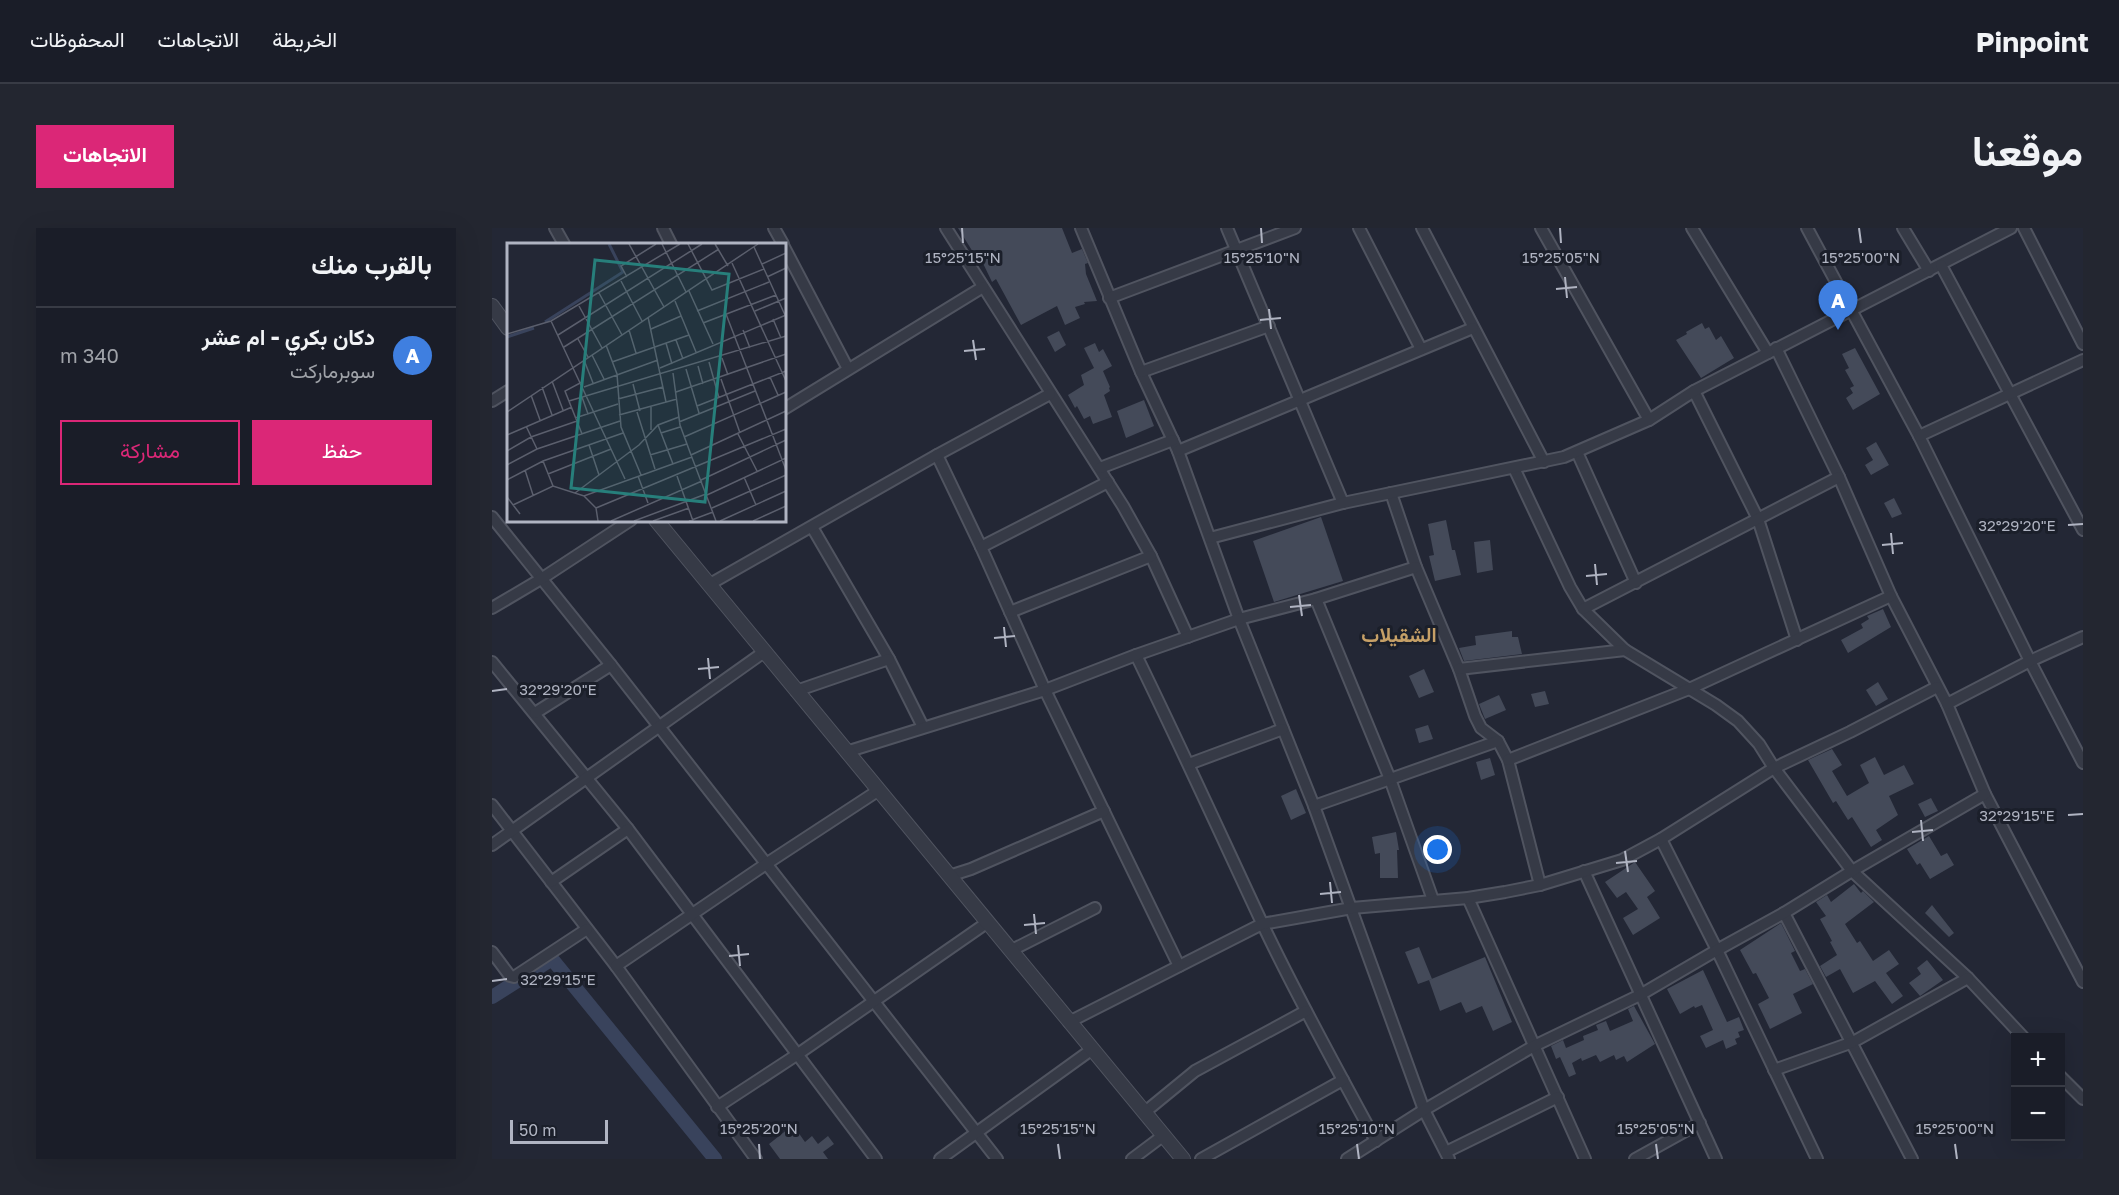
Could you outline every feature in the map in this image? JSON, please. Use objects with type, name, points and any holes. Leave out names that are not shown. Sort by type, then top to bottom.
[{"type":"street","points":[[555,228],[563,243]]},
{"type":"street","points":[[663,228],[670,243]]},
{"type":"street","points":[[774,228],[782,243]]},
{"type":"street","points":[[946,228],[1022,345],[1050,394],[1100,468],[1151,556],[1188,637]]},
{"type":"street","points":[[1081,228],[1141,372],[1178,451],[1239,620],[1314,806],[1424,1110],[1447,1156],[1558,1097]]},
{"type":"street","points":[[1227,228],[1343,503]]},
{"type":"street","points":[[1109,298],[1295,228]]},
{"type":"street","points":[[1359,228],[1421,349]]},
{"type":"street","points":[[1422,228],[1544,462]]},
{"type":"street","points":[[1541,228],[1649,420]]},
{"type":"street","points":[[1692,228],[1772,351],[1839,477],[1891,596],[1947,704],[1985,794],[2083,982]]},
{"type":"street","points":[[1807,228],[1919,436],[2083,763]]},
{"type":"street","points":[[1903,228],[1929,271]]},
{"type":"street","points":[[1210,538],[1343,503],[1544,462],[1577,452],[1649,420],[1694,391],[2011,228]]},
{"type":"street","points":[[2024,228],[2083,344]]},
{"type":"street","points":[[786,250],[848,369]]},
{"type":"street","points":[[1941,265],[2083,530]]},
{"type":"street","points":[[786,408],[983,287]]},
{"type":"street","points":[[492,306],[507,327]]},
{"type":"street","points":[[1141,372],[1269,326]]},
{"type":"street","points":[[1178,451],[1473,328]]},
{"type":"street","points":[[1919,436],[2083,360]]},
{"type":"street","points":[[1694,391],[1758,519],[1797,640]]},
{"type":"street","points":[[492,401],[507,392]]},
{"type":"street","points":[[710,584],[937,455],[1050,394]]},
{"type":"street","points":[[1100,468],[1173,440]]},
{"type":"street","points":[[1577,452],[1636,583]]},
{"type":"street","points":[[937,455],[1045,690],[1179,966]]},
{"type":"street","points":[[1514,468],[1570,587],[1583,609],[1625,650],[1689,688],[1738,721],[1759,744],[1774,768],[1852,871],[1968,978],[2019,1033]]},
{"type":"street","points":[[1583,609],[1839,477]]},
{"type":"street","points":[[981,547],[1108,482]]},
{"type":"street","points":[[1390,493],[1416,567],[1481,728],[1498,741],[1508,760],[1540,885]]},
{"type":"street","points":[[492,517],[611,665],[997,1159]]},
{"type":"street","points":[[492,608],[628,522]]},
{"type":"street","points":[[658,522],[1183,1159]]},
{"type":"street","points":[[812,527],[889,659],[924,727]]},
{"type":"street","points":[[1010,612],[1151,556]]},
{"type":"street","points":[[846,752],[1045,690],[1136,655],[1239,620],[1316,599],[1416,567]]},
{"type":"street","points":[[1508,760],[1689,688],[1891,596]]},
{"type":"street","points":[[1316,599],[1390,779],[1433,900]]},
{"type":"street","points":[[1947,704],[2030,661],[2083,637]]},
{"type":"street","points":[[1459,669],[1625,650]]},
{"type":"street","points":[[492,845],[764,652]]},
{"type":"street","points":[[1136,655],[1263,924],[1306,1011],[1376,1141]]},
{"type":"street","points":[[796,691],[889,659]]},
{"type":"street","points":[[492,662],[628,829],[876,1159]]},
{"type":"street","points":[[535,713],[611,665]]},
{"type":"street","points":[[1069,1022],[1263,924],[1352,908],[1468,898],[1540,885],[1622,860],[1661,839],[1774,768],[1937,687]]},
{"type":"street","points":[[1189,764],[1283,729]]},
{"type":"street","points":[[2072,743],[2083,738]]},
{"type":"street","points":[[1314,806],[1498,741]]},
{"type":"street","points":[[616,966],[879,790]]},
{"type":"street","points":[[1347,1159],[1424,1110],[1534,1046],[1640,996],[1985,794]]},
{"type":"street","points":[[492,806],[616,966],[756,1159]]},
{"type":"street","points":[[949,876],[971,869],[1104,812]]},
{"type":"street","points":[[551,882],[628,829]]},
{"type":"street","points":[[1661,839],[1717,950],[1816,1159]]},
{"type":"street","points":[[1584,872],[1716,1159]]},
{"type":"street","points":[[1468,898],[1584,1159]]},
{"type":"street","points":[[1012,950],[1095,908]]},
{"type":"street","points":[[1784,913],[1912,1159]]},
{"type":"street","points":[[717,1107],[798,1054],[988,922]]},
{"type":"street","points":[[492,952],[512,977],[587,929]]},
{"type":"street","points":[[1774,1070],[1853,1042],[1968,978]]},
{"type":"street","points":[[1145,1112],[1195,1071],[1306,1011]]},
{"type":"street","points":[[940,1159],[1091,1050]]},
{"type":"street","points":[[1201,1159],[1343,1080]]},
{"type":"street","points":[[2065,1080],[2083,1099]]},
{"type":"street","points":[[1635,1159],[1700,1123]]},
{"type":"street","points":[[1132,1159],[1164,1135]]},
{"type":"building","points":[[958,228],[1062,228],[1072,253],[1082,249],[1088,263],[1085,264],[1086,274],[1097,301],[1084,302],[1085,304],[1075,307],[1080,318],[1065,325],[1057,306],[1021,325],[996,279],[992,282],[979,255],[976,257]]},
{"type":"building","points":[[1702,323],[1705,329],[1709,327],[1716,340],[1721,336],[1734,358],[1701,378],[1676,340]]},
{"type":"building","points":[[1059,331],[1066,345],[1055,352],[1047,337]]},
{"type":"building","points":[[1095,343],[1099,352],[1103,349],[1112,366],[1103,371],[1110,387],[1110,391],[1104,395],[1112,417],[1093,424],[1090,416],[1084,419],[1068,395],[1084,385],[1081,375],[1094,368],[1084,348]]},
{"type":"building","points":[[1855,348],[1880,394],[1853,410],[1846,398],[1853,393],[1850,388],[1854,386],[1845,370],[1849,368],[1842,354]]},
{"type":"building","points":[[1144,400],[1154,426],[1126,438],[1117,411]]},
{"type":"building","points":[[1876,442],[1889,465],[1871,475],[1865,465],[1873,460],[1866,448]]},
{"type":"building","points":[[1894,498],[1902,514],[1892,518],[1884,503]]},
{"type":"building","points":[[1321,517],[1343,581],[1274,602],[1253,541]]},
{"type":"building","points":[[1446,520],[1452,550],[1455,550],[1461,575],[1435,581],[1429,556],[1434,555],[1428,524]]},
{"type":"building","points":[[1490,540],[1493,570],[1477,573],[1474,542]]},
{"type":"building","points":[[1883,609],[1891,627],[1848,653],[1841,640],[1863,628],[1861,624],[1869,619],[1867,616]]},
{"type":"building","points":[[1512,631],[1512,637],[1518,637],[1522,654],[1464,661],[1459,648],[1476,645],[1475,636]]},
{"type":"building","points":[[1424,669],[1434,692],[1419,698],[1409,676]]},
{"type":"building","points":[[1878,682],[1888,699],[1876,706],[1866,690]]},
{"type":"building","points":[[1545,691],[1549,704],[1535,707],[1531,694]]},
{"type":"building","points":[[1499,695],[1506,710],[1485,719],[1479,704]]},
{"type":"building","points":[[1428,725],[1433,739],[1419,743],[1415,729]]},
{"type":"building","points":[[1832,749],[1842,765],[1832,771],[1847,796],[1869,783],[1860,765],[1875,757],[1884,775],[1904,765],[1914,784],[1889,796],[1898,815],[1876,830],[1882,840],[1871,847],[1852,817],[1848,820],[1836,801],[1833,803],[1808,760]]},
{"type":"building","points":[[1490,758],[1495,775],[1481,780],[1476,762]]},
{"type":"building","points":[[1296,789],[1306,813],[1291,820],[1281,796]]},
{"type":"building","points":[[1931,798],[1938,811],[1925,817],[1918,804]]},
{"type":"building","points":[[1396,832],[1399,850],[1397,850],[1398,878],[1380,878],[1380,853],[1375,854],[1372,837]]},
{"type":"building","points":[[1929,836],[1941,856],[1947,853],[1954,865],[1930,879],[1907,849]]},
{"type":"building","points":[[1635,862],[1655,891],[1647,897],[1660,918],[1633,935],[1623,918],[1638,909],[1626,892],[1617,898],[1605,882]]},
{"type":"building","points":[[1854,884],[1861,893],[1863,891],[1874,902],[1845,924],[1857,943],[1860,941],[1873,961],[1889,950],[1899,964],[1886,973],[1903,996],[1892,1004],[1875,981],[1853,993],[1840,969],[1826,977],[1820,966],[1837,955],[1820,919],[1826,916],[1816,902],[1827,895],[1831,902]]},
{"type":"building","points":[[1932,905],[1954,933],[1949,937],[1925,913]]},
{"type":"building","points":[[1781,923],[1795,951],[1791,953],[1800,971],[1805,969],[1813,984],[1793,994],[1802,1013],[1770,1029],[1758,1004],[1769,998],[1756,973],[1753,974],[1740,950]]},
{"type":"building","points":[[1419,947],[1432,979],[1418,984],[1405,952]]},
{"type":"building","points":[[1485,957],[1512,1022],[1493,1031],[1482,1006],[1466,1013],[1461,1002],[1440,1011],[1429,980]]},
{"type":"building","points":[[1927,960],[1943,980],[1920,996],[1909,983],[1921,974],[1917,968]]},
{"type":"building","points":[[1703,970],[1727,1022],[1739,1017],[1744,1030],[1738,1032],[1740,1037],[1735,1039],[1737,1044],[1726,1049],[1723,1040],[1706,1048],[1700,1036],[1713,1030],[1702,1005],[1695,1008],[1694,1006],[1680,1014],[1667,989]]},
{"type":"building","points":[[1634,1006],[1655,1044],[1627,1062],[1624,1056],[1616,1060],[1614,1055],[1600,1062],[1596,1055],[1582,1061],[1581,1058],[1572,1063],[1576,1074],[1569,1077],[1560,1057],[1556,1059],[1551,1046],[1563,1040],[1566,1048],[1584,1040],[1583,1036],[1598,1030],[1596,1025],[1606,1021],[1610,1031],[1633,1021],[1628,1009]]},
{"type":"building","points":[[793,1125],[805,1142],[812,1136],[818,1144],[828,1136],[834,1144],[823,1152],[828,1159],[780,1159],[769,1144]]},
{"type":"waterway","points":[[492,997],[552,959],[715,1159]]},
{"type":"place","name":"دكان بكري - ام عشر","points":[[1838,330]]},
{"type":"district","name":"الشقيلاب","points":[[1399,635]]}]
